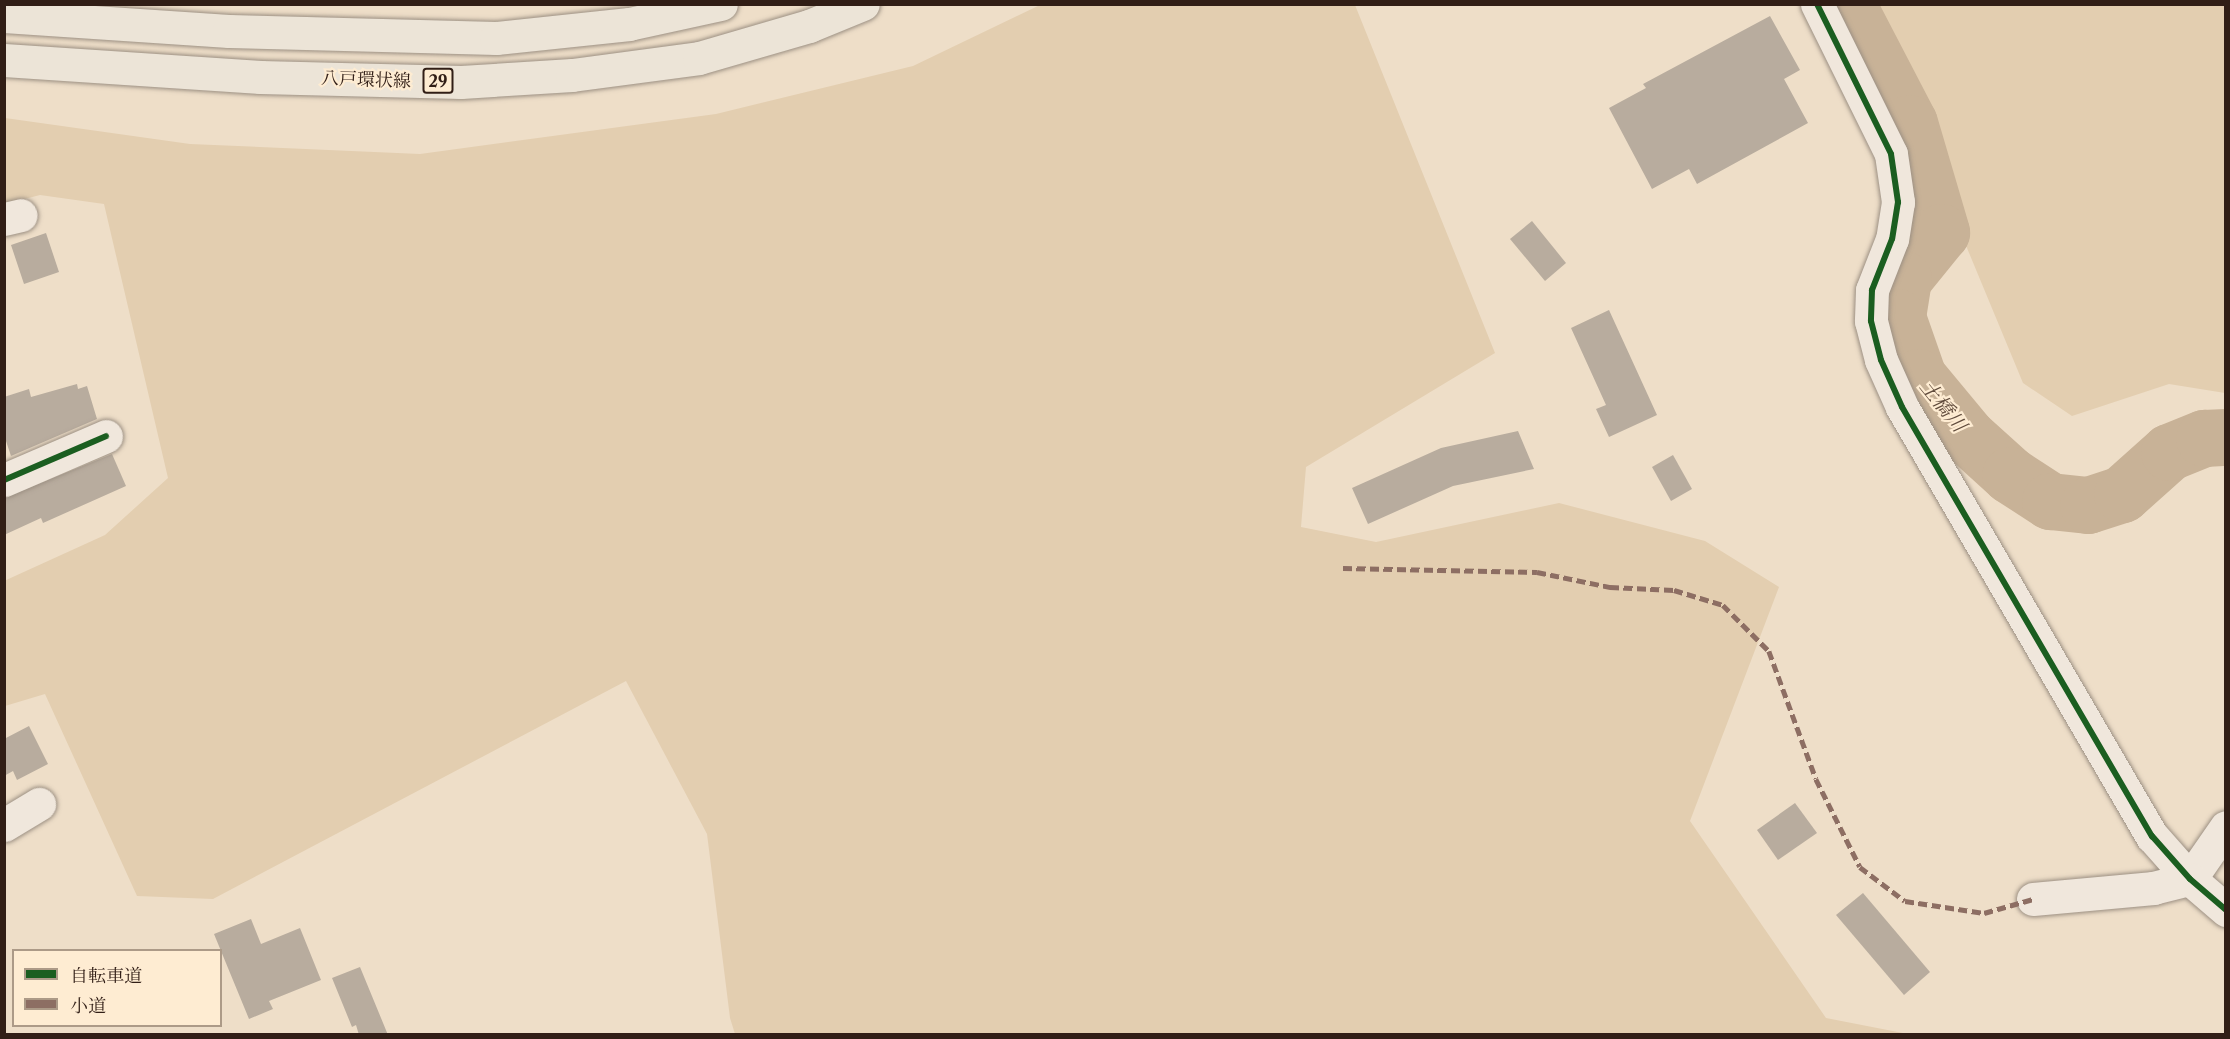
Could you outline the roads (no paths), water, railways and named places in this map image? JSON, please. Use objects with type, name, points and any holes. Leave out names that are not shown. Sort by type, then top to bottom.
[{"type":"main road","points":[[4,16],[229,31],[496,38],[629,24],[721,4]]},
{"type":"main road","name":"八戸環状線","points":[[4,60],[260,77],[461,82],[561,76],[699,58],[809,26],[863,4]]},
{"type":"street","points":[[1817,4],[1891,154],[1898,202],[1893,239],[1872,290],[1871,321],[1881,360],[1902,407],[2152,836],[2190,879],[2226,910]]},
{"type":"street","points":[[4,480],[106,436]]},
{"type":"street","points":[[4,825],[39,804]]},
{"type":"street","points":[[2032,898],[2153,888],[2190,879],[2226,827]]},
{"type":"waterway","name":"土橋川","points":[[1847,4],[1909,123],[1941,232],[1903,279],[1897,317],[1918,377],[1967,436],[2010,475],[2050,501],[2088,505],[2122,494],[2169,452],[2204,438],[2226,437]]}]
